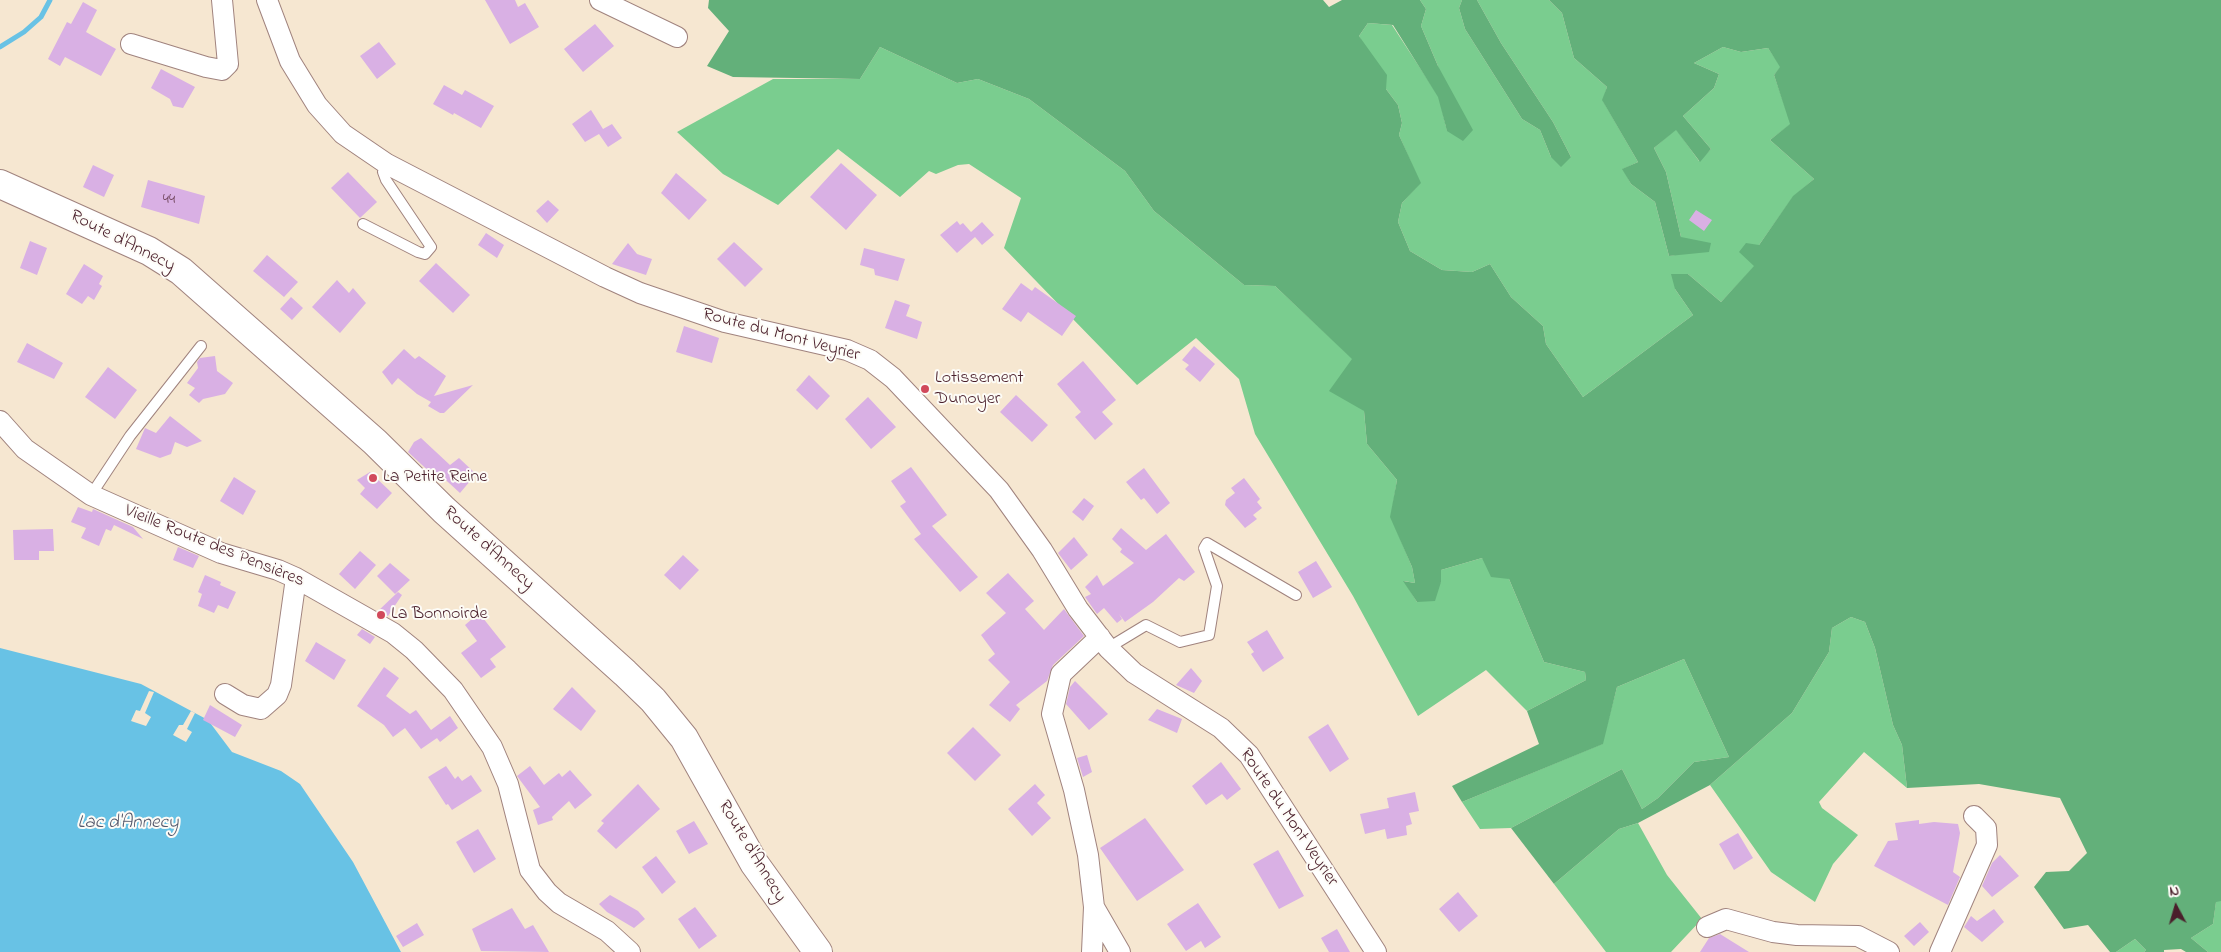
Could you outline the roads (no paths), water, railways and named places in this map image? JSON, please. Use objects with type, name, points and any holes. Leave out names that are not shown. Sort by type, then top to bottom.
[{"type":"main road","name":"Route d'Annecy","points":[[0,184],[136,245],[181,272],[375,442],[444,510],[625,673],[653,700],[684,738],[754,863],[818,952]]},
{"type":"street","points":[[132,44],[206,68],[222,70],[228,64],[222,0]]},
{"type":"street","name":"Route du Mont Veyrier","points":[[267,0],[290,62],[317,104],[343,134],[386,164],[605,277],[648,296],[725,322],[840,348],[876,364],[907,391],[999,490],[1042,550],[1078,609],[1104,643],[1134,674],[1222,728],[1249,755],[1376,952]]},
{"type":"street","points":[[600,0],[677,37]]},
{"type":"street","name":"Vieille Route des Pensières","points":[[0,421],[26,449],[91,494],[221,553],[278,570],[296,578],[393,633],[434,669],[452,690],[492,747],[512,797],[530,870],[547,892],[559,903],[606,931],[630,952]]},
{"type":"street","points":[[225,694],[243,705],[261,709],[278,695],[296,578]]},
{"type":"street","points":[[1092,952],[1094,907],[1081,820],[1052,714],[1061,674],[1104,643]]},
{"type":"street","points":[[1940,952],[1987,845],[1986,828],[1974,816]]},
{"type":"street","points":[[1094,907],[1120,952]]},
{"type":"street","points":[[1707,927],[1726,919],[1773,932],[1858,936],[1889,952]]},
{"type":"lane","points":[[363,224],[418,252],[425,254],[429,252],[431,247],[430,242],[386,180],[383,172],[386,164]]},
{"type":"lane","points":[[91,494],[130,436],[201,346]]},
{"type":"lane","points":[[1104,643],[1146,625],[1180,642],[1209,635],[1217,586],[1204,548],[1208,543],[1296,595]]},
{"type":"water","name":"Lac d'Annecy","points":[[0,648],[141,684],[208,720],[232,752],[281,771],[300,784],[353,862],[401,952],[0,952]]},
{"type":"waterway","points":[[0,47],[24,32],[41,17],[50,0]]},
{"type":"place","name":"Lotissement Dunoyer","points":[[925,389]]},
{"type":"place","name":"La Petite Reine","points":[[373,478]]},
{"type":"place","name":"La Bonnoirde","points":[[381,615]]}]
